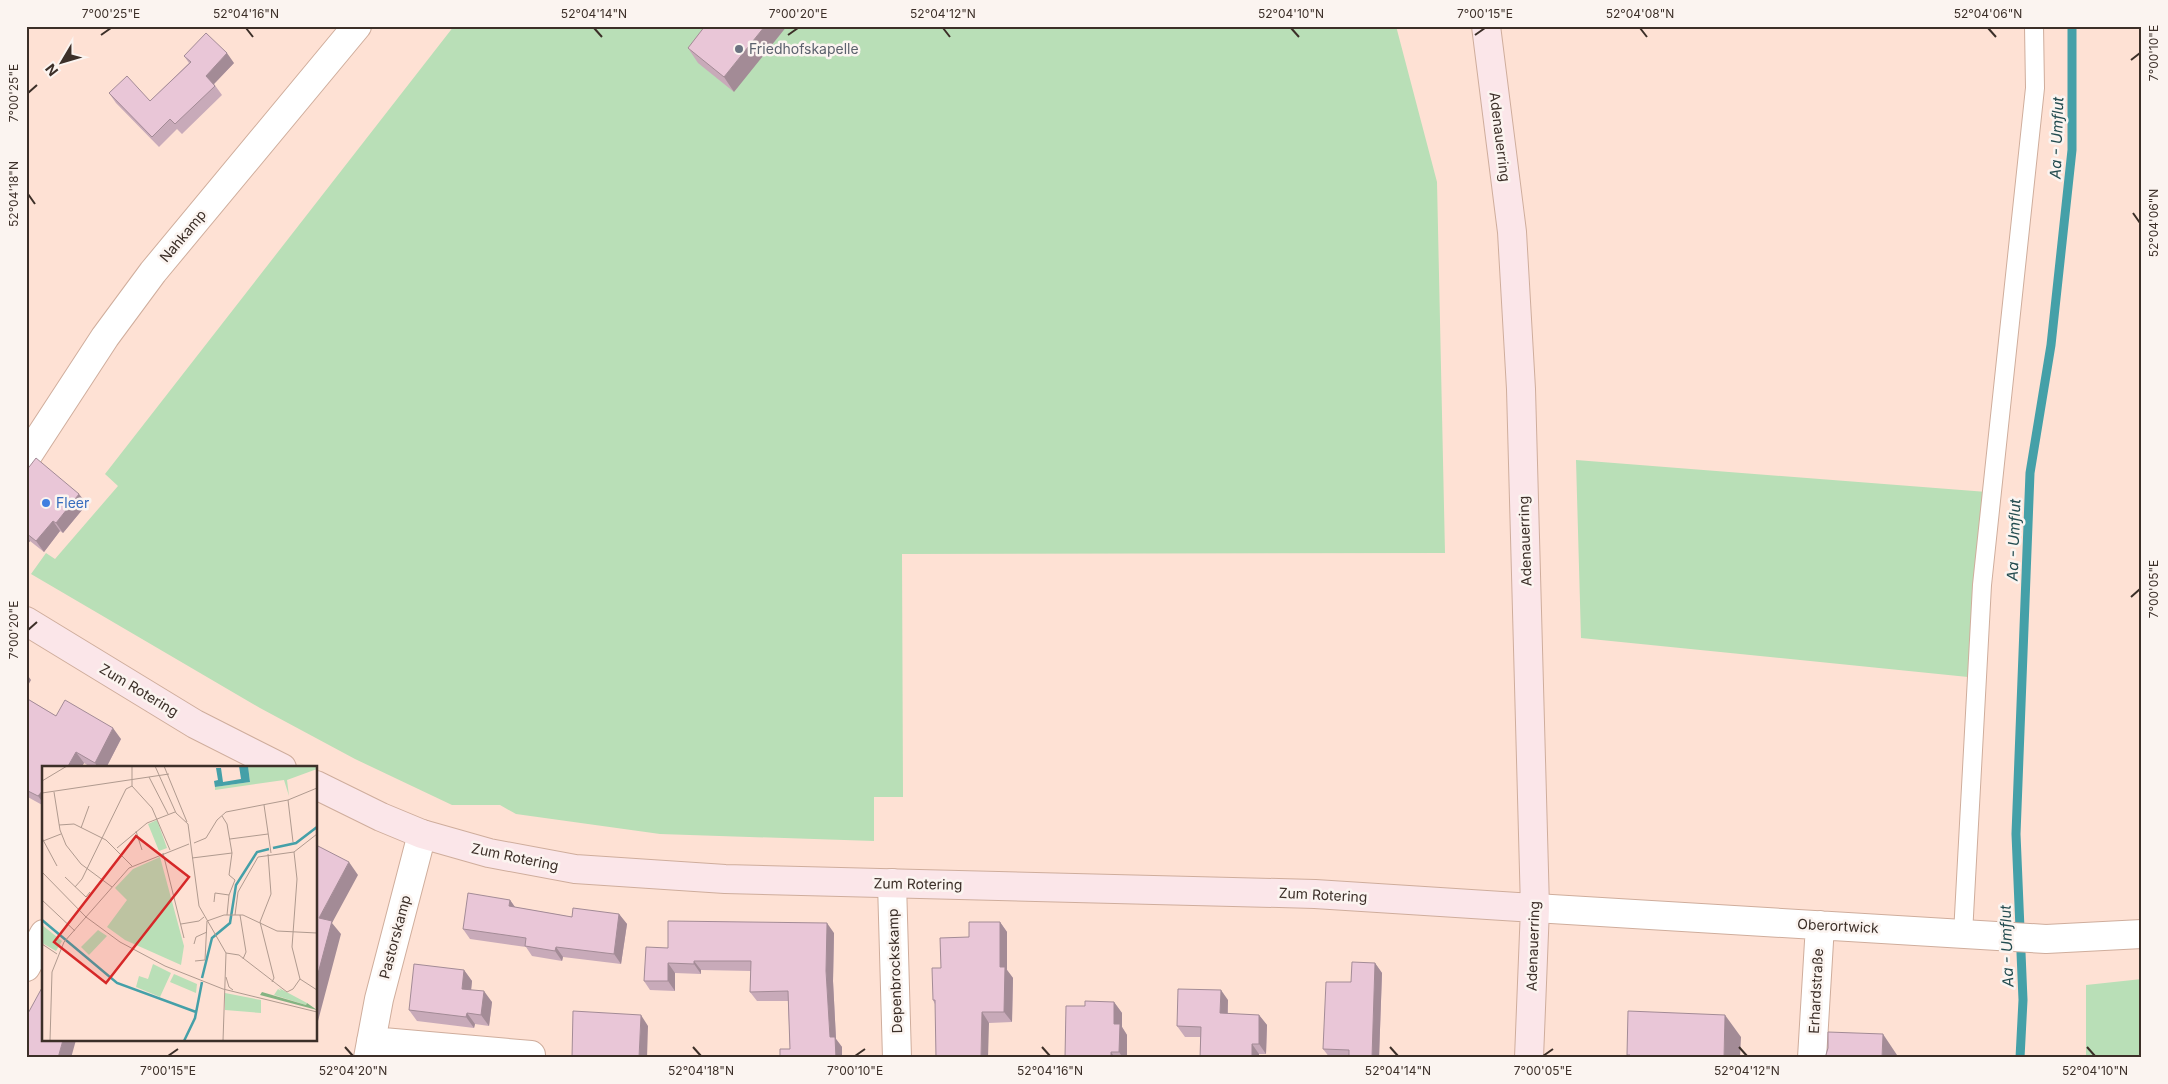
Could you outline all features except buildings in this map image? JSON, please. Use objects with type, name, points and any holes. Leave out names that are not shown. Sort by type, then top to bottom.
[{"type":"street","name":"Nahkamp","points":[[26,458],[105,338],[154,272],[357,26]]},
{"type":"street","name":"Adenauerring","points":[[1486,26],[1512,232],[1521,389],[1535,908],[1528,1058]]},
{"type":"street","name":"Zum Rotering","points":[[26,622],[196,724],[278,766]]},
{"type":"street","name":"Zum Rotering","points":[[318,786],[380,818],[422,834],[489,853],[575,869],[725,879],[1232,890],[1535,908]]},
{"type":"street","name":"Pastorskamp","points":[[422,834],[379,999],[369,1049],[531,1055]]},
{"type":"street","name":"Depenbrockskamp","points":[[892,883],[898,1058]]},
{"type":"street","name":"Oberortwick","points":[[1535,908],[2046,939],[2142,934]]},
{"type":"street","name":"Erhardstraße","points":[[1812,1058],[1820,925]]},
{"type":"street","points":[[26,968],[42,938]]},
{"type":"lane","points":[[1963,934],[1982,585],[2035,88],[2034,26]]},
{"type":"green space","points":[[454,26],[1396,26],[1437,182],[1445,553],[902,554],[903,797],[874,797],[874,841],[660,834],[516,814],[500,805],[452,805],[355,759],[260,708],[31,574],[46,553],[55,559],[118,486],[105,474]]},
{"type":"green space","points":[[1576,460],[1987,492],[1968,677],[1581,638]]},
{"type":"green space","points":[[2142,979],[2142,1058],[2086,1058],[2086,985]]},
{"type":"waterway","name":"Aa - Umflut","points":[[2020,1058],[2023,1000],[2016,834],[2030,473],[2051,345],[2072,150],[2072,26]]},
{"type":"place","name":"Friedhofskapelle","points":[[739,49]]},
{"type":"place","name":"Fleer","points":[[46,503]]}]
